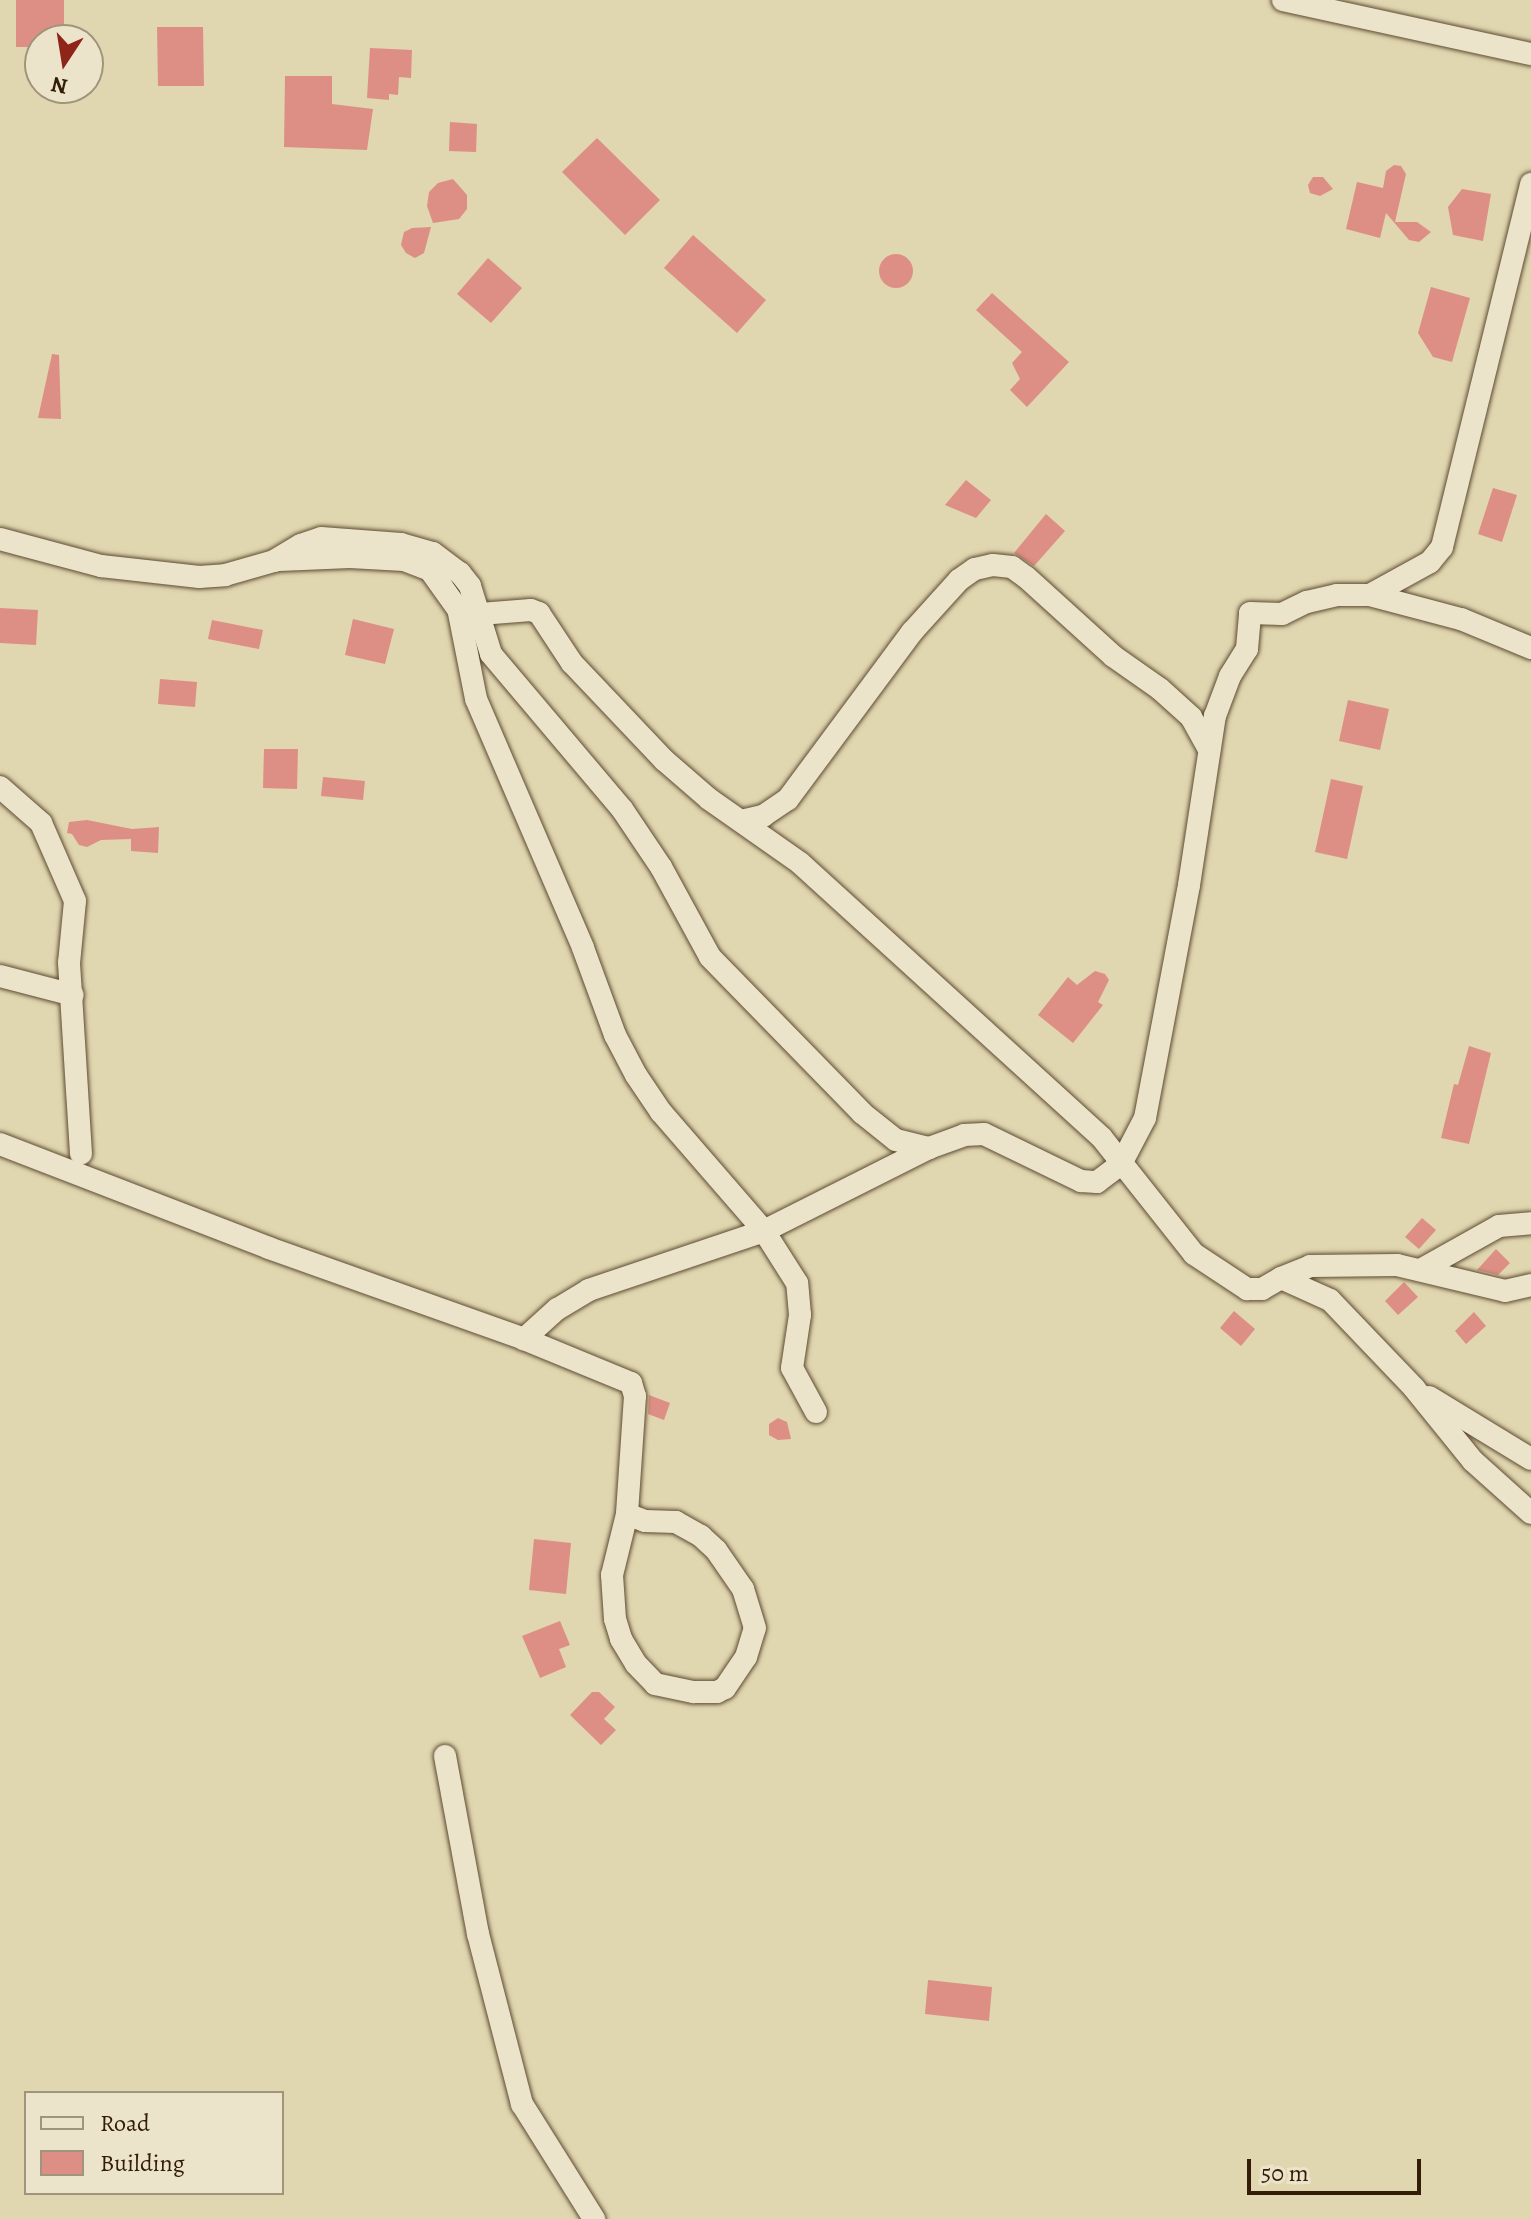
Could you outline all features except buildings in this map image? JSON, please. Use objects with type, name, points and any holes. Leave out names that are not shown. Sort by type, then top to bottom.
[{"type":"street","points":[[1283,0],[1531,54]]},
{"type":"street","points":[[1370,595],[1435,558],[1442,547],[1531,184]]},
{"type":"street","points":[[0,539],[101,566],[173,576],[225,575],[274,561],[301,545],[321,538],[401,544],[433,553],[460,573],[470,586],[476,699],[583,948],[615,1035],[636,1075],[661,1112],[764,1231],[797,1283],[800,1315],[792,1368],[816,1412]]},
{"type":"street","points":[[741,821],[763,816],[788,799],[912,632],[959,580],[975,569],[993,565],[1012,567],[1026,577],[1113,656],[1160,689],[1191,717],[1209,750]]},
{"type":"street","points":[[1100,1180],[1121,1164],[1145,1118],[1161,1045],[1209,750],[1222,696],[1247,649],[1250,613],[1282,614],[1307,602],[1337,595],[1370,595],[1461,619],[1531,648]]},
{"type":"street","points":[[469,611],[531,610],[539,613],[572,663],[626,722],[709,799],[816,877],[1102,1138],[1159,1215]]},
{"type":"street","points":[[469,611],[491,654],[622,809],[666,876],[710,957],[862,1113],[896,1140],[929,1148]]},
{"type":"street","points":[[0,787],[41,823],[75,901],[69,963],[81,1154]]},
{"type":"street","points":[[0,976],[73,995]]},
{"type":"street","points":[[524,1339],[557,1309],[589,1290],[764,1231],[929,1148],[964,1135],[984,1134],[1081,1181],[1100,1180],[1121,1184],[1159,1215],[1208,1267],[1247,1289],[1262,1289],[1310,1266],[1397,1265],[1505,1291],[1531,1285]]},
{"type":"street","points":[[0,1144],[283,1253],[524,1339],[631,1383],[635,1396],[627,1514],[615,1559],[612,1593],[621,1639],[636,1664],[655,1684],[694,1692],[717,1692],[725,1688],[746,1657],[755,1628],[743,1589],[716,1550],[701,1536],[676,1522],[645,1521],[627,1514]]},
{"type":"street","points":[[1422,1269],[1499,1226],[1531,1223]]},
{"type":"street","points":[[1281,1278],[1330,1300],[1414,1388],[1473,1461],[1531,1513]]},
{"type":"street","points":[[1414,1388],[1531,1459]]},
{"type":"street","points":[[445,1756],[478,1934],[522,2104],[594,2219]]}]
